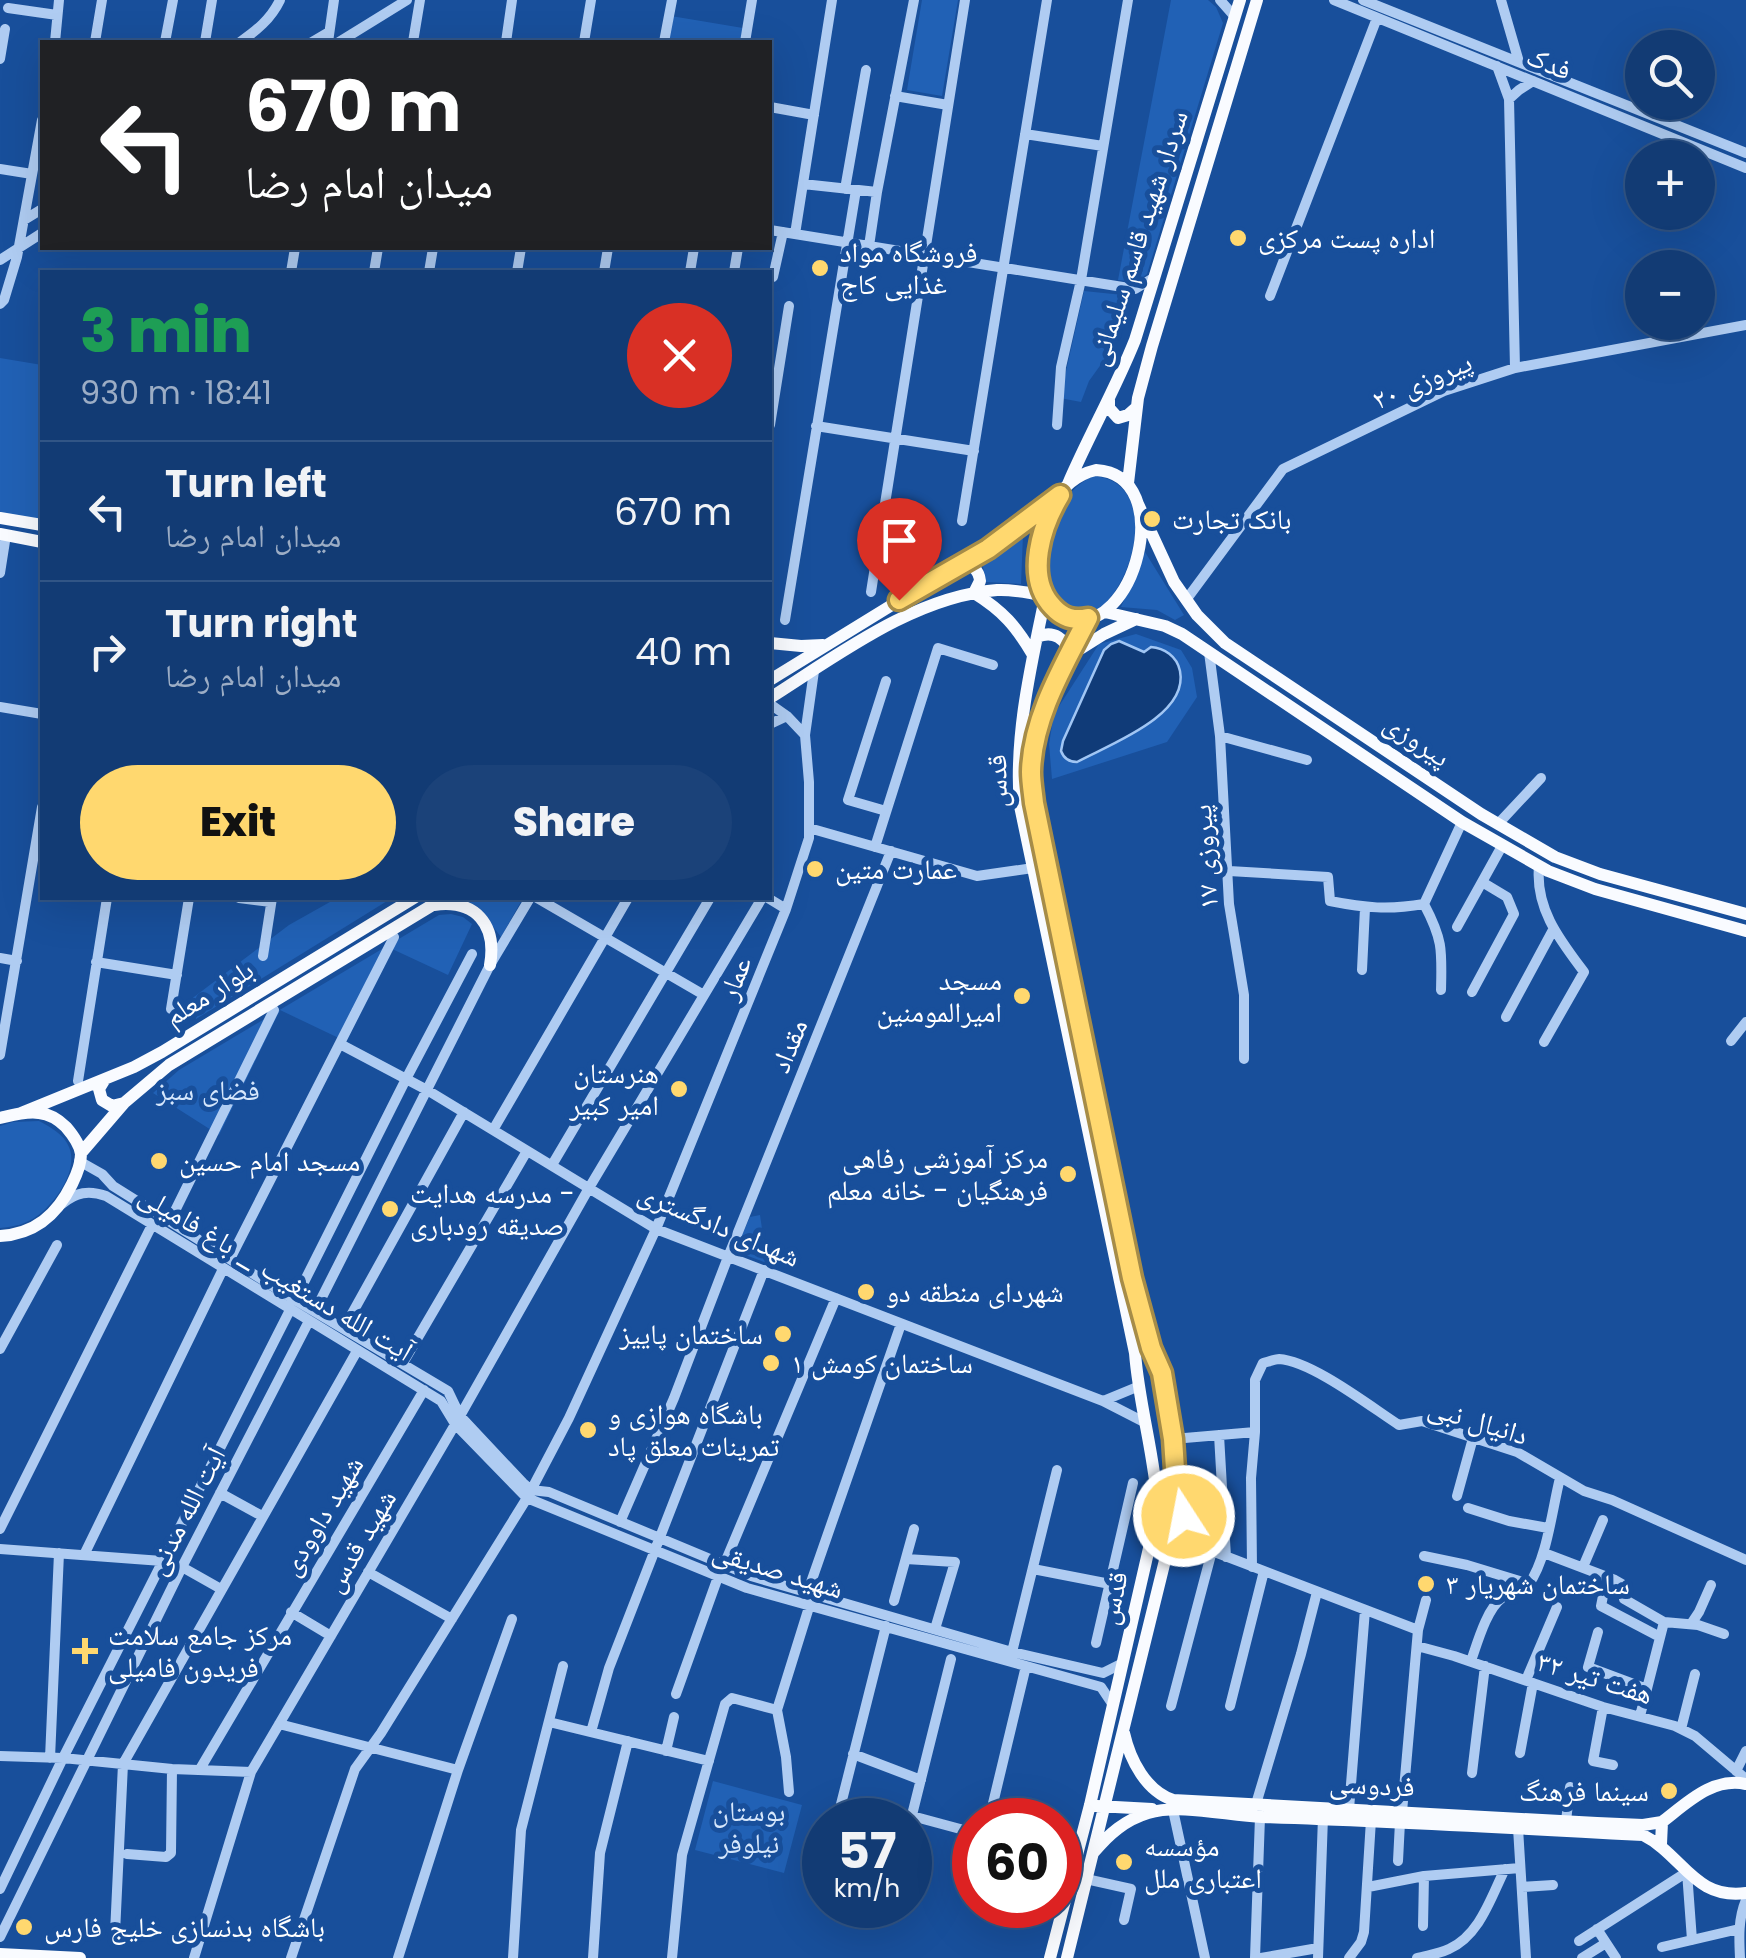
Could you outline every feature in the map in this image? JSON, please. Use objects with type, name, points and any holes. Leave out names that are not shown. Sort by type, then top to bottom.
[{"type":"main road","name":"سردار شهید قاسم سلیمانی","points":[[1064,490],[1136,340],[1240,0]]},
{"type":"main road","points":[[1128,483],[1137,407],[1152,346],[1257,0]]},
{"type":"main road","points":[[1109,400],[1118,418],[1137,407]]},
{"type":"main road","points":[[772,679],[1001,540],[1084,472],[1096,470],[1120,476],[1138,504],[1140,542],[1132,572],[1125,588],[1104,612],[1071,619],[1060,614],[1044,596],[1039,549],[1046,518],[1064,490]]},
{"type":"main road","name":"پیروزی","points":[[1138,504],[1174,582],[1197,615],[1224,642],[1498,824],[1555,857],[1600,874],[1746,914]]},
{"type":"main road","points":[[0,518],[40,526]]},
{"type":"main road","points":[[3,535],[40,542]]},
{"type":"main road","points":[[957,565],[970,565],[979,574],[974,592]]},
{"type":"main road","points":[[772,700],[902,618],[944,600],[1002,590],[1044,596]]},
{"type":"main road","points":[[974,592],[997,606],[1018,628],[1034,655]]},
{"type":"main road","name":"قدس","points":[[1044,596],[1016,770],[1020,806],[1135,1353],[1158,1509],[1113,1705],[1092,1854],[1067,1958]]},
{"type":"main road","name":"پیروزی","points":[[1104,612],[1182,634],[1462,822],[1540,866],[1594,889],[1746,931]]},
{"type":"main road","name":"قدس","points":[[1050,1958],[1122,1727],[1167,1552],[1176,1478],[1162,1373],[1132,1278],[1034,803],[1031,770],[1038,726],[1088,618]]},
{"type":"main road","points":[[1037,637],[1058,636],[1065,642],[1069,656],[1136,618]]},
{"type":"main road","points":[[772,643],[826,645]]},
{"type":"main road","name":"بلوار معلم","points":[[0,1118],[105,1079],[162,1052],[411,900]]},
{"type":"main road","name":"بلوار معلم","points":[[62,1205],[76,1177],[80,1157],[124,1102],[169,1065],[440,900]]},
{"type":"main road","points":[[431,905],[466,906],[480,916],[490,931],[490,965]]},
{"type":"main road","points":[[1718,923],[1722,908]]},
{"type":"main road","points":[[105,1079],[99,1089],[102,1100],[112,1106],[124,1102]]},
{"type":"main road","points":[[21,1113],[42,1113],[60,1121],[74,1137],[80,1157]]},
{"type":"main road","points":[[0,1236],[38,1226],[62,1205]]},
{"type":"main road","points":[[1137,1384],[1144,1366],[1155,1367],[1162,1373]]},
{"type":"main road","points":[[1156,1479],[1164,1484],[1176,1478]]},
{"type":"main road","points":[[1174,1500],[1212,1552]]},
{"type":"main road","points":[[1167,1552],[1190,1546],[1212,1552]]},
{"type":"main road","name":"فردوسی","points":[[1122,1727],[1128,1750],[1160,1796],[1258,1811]]},
{"type":"main road","points":[[1746,1782],[1718,1784],[1702,1792],[1662,1822],[1661,1844],[1699,1883],[1714,1892],[1746,1897]]},
{"type":"main road","name":"فردوسی","points":[[1096,1806],[1323,1812],[1349,1809],[1401,1817],[1643,1835],[1661,1844]]},
{"type":"main road","name":"فردوسی","points":[[1092,1854],[1111,1832],[1130,1820],[1151,1812],[1173,1810]]},
{"type":"main road","name":"فردوسی","points":[[1323,1812],[1371,1820],[1401,1817]]},
{"type":"main road","name":"فردوسی","points":[[1518,1823],[1662,1822]]},
{"type":"main road","points":[[0,1954],[80,1958]]},
{"type":"street","points":[[56,40],[59,0]]},
{"type":"street","points":[[95,40],[102,0]]},
{"type":"street","points":[[164,40],[173,0]]},
{"type":"street","points":[[205,40],[212,0]]},
{"type":"street","points":[[243,40],[275,11],[280,0]]},
{"type":"street","points":[[328,37],[334,0]]},
{"type":"street","points":[[342,40],[407,0]]},
{"type":"street","points":[[413,40],[420,0]]},
{"type":"street","points":[[506,40],[512,0]]},
{"type":"street","points":[[584,40],[591,0]]},
{"type":"street","points":[[664,40],[672,0]]},
{"type":"street","points":[[745,40],[752,0]]},
{"type":"street","points":[[774,277],[803,184],[832,0]]},
{"type":"street","points":[[869,246],[914,0]]},
{"type":"street","points":[[870,592],[965,0]]},
{"type":"street","points":[[962,521],[1047,0]]},
{"type":"street","points":[[1057,425],[1061,367],[1081,280],[1128,0]]},
{"type":"street","points":[[1220,0],[1235,17]]},
{"type":"street","name":"فدک","points":[[1334,0],[1746,168]]},
{"type":"street","name":"فدک","points":[[1363,0],[1746,153]]},
{"type":"street","points":[[1502,0],[1519,62]]},
{"type":"street","points":[[8,8],[57,15]]},
{"type":"street","points":[[1270,296],[1377,18]]},
{"type":"street","points":[[0,59],[5,29]]},
{"type":"street","points":[[1497,66],[1509,99],[1515,368]]},
{"type":"street","points":[[784,620],[846,242],[866,70]]},
{"type":"street","points":[[1509,99],[1533,81]]},
{"type":"street","points":[[896,96],[948,105]]},
{"type":"street","points":[[772,108],[814,115]]},
{"type":"street","points":[[0,304],[18,249],[40,131]]},
{"type":"street","points":[[1026,134],[1103,146]]},
{"type":"street","points":[[0,169],[32,174]]},
{"type":"street","points":[[803,184],[877,192]]},
{"type":"street","points":[[24,220],[40,210]]},
{"type":"street","points":[[772,230],[1135,289],[1155,277]]},
{"type":"street","points":[[0,260],[40,234]]},
{"type":"street","points":[[1135,289],[1144,312]]},
{"type":"street","points":[[772,412],[789,306]]},
{"type":"street","name":"پیروزی ۲۰","points":[[1186,600],[1284,470],[1444,391],[1515,368],[1746,325]]},
{"type":"street","points":[[816,426],[974,451]]},
{"type":"street","points":[[0,572],[3,535]]},
{"type":"street","points":[[875,846],[938,648],[993,665]]},
{"type":"street","name":"پیروزی ۱۷","points":[[1209,652],[1220,736],[1229,904],[1244,995],[1244,1059]]},
{"type":"street","name":"عمار","points":[[291,1958],[355,1769],[529,1494],[569,1418],[656,1228],[786,909],[809,838],[804,735],[814,671]]},
{"type":"street","points":[[886,681],[848,800],[886,811]]},
{"type":"street","points":[[772,703],[804,735]]},
{"type":"street","points":[[0,707],[40,714]]},
{"type":"street","points":[[772,723],[786,716]]},
{"type":"street","points":[[1220,736],[1307,760]]},
{"type":"street","points":[[1498,824],[1541,778]]},
{"type":"street","points":[[0,1054],[40,818]]},
{"type":"street","points":[[1441,990],[1442,947],[1424,904],[1462,822]]},
{"type":"street","points":[[809,828],[977,876],[1033,868]]},
{"type":"street","points":[[1457,927],[1502,846]]},
{"type":"street","name":"مقداد","points":[[620,1522],[674,1398],[891,851]]},
{"type":"street","points":[[1540,866],[1538,883],[1553,930],[1584,972],[1544,1042]]},
{"type":"street","points":[[1229,870],[1328,877],[1330,901],[1364,908],[1424,904]]},
{"type":"street","points":[[1472,992],[1514,914],[1508,897],[1482,882]]},
{"type":"street","points":[[78,1081],[107,900]]},
{"type":"street","points":[[171,1009],[190,900]]},
{"type":"street","points":[[263,956],[271,900]]},
{"type":"street","name":"آیت الله مدنی","points":[[0,1938],[182,1567],[490,965],[533,900]]},
{"type":"street","points":[[538,900],[704,995]]},
{"type":"street","points":[[493,1130],[624,900]]},
{"type":"street","points":[[552,1166],[709,900]]},
{"type":"street","name":"شهید قدس","points":[[194,1958],[251,1772],[458,1420],[588,1188],[764,900]]},
{"type":"street","points":[[769,900],[786,909]]},
{"type":"street","points":[[1362,970],[1364,908]]},
{"type":"street","points":[[1506,1017],[1553,930]]},
{"type":"street","points":[[84,1555],[226,1264],[394,937]]},
{"type":"street","name":"آیت الله مدنی","points":[[0,1889],[57,1758],[472,954]]},
{"type":"street","points":[[0,958],[17,961]]},
{"type":"street","points":[[96,962],[177,975]]},
{"type":"street","points":[[170,1221],[274,1010]]},
{"type":"street","points":[[1731,1041],[1746,1022]]},
{"type":"street","name":"شهدای دادگستری","points":[[340,1044],[427,1090],[656,1228],[1103,1401],[1144,1422]]},
{"type":"street","points":[[344,1328],[464,1112]]},
{"type":"street","points":[[403,1363],[527,1150]]},
{"type":"street","name":"آیت الله دستغیب _ باغ فامیلی","points":[[80,1157],[113,1186],[170,1221],[226,1264]]},
{"type":"street","points":[[95,1192],[89,1186],[90,1179],[102,1174]]},
{"type":"street","name":"آیت الله دستغیب _ باغ فامیلی","points":[[62,1205],[82,1192],[106,1196],[312,1316],[357,1351],[440,1401],[458,1420]]},
{"type":"street","points":[[0,1529],[152,1225]]},
{"type":"street","points":[[0,1348],[6,1323],[57,1245]]},
{"type":"street","points":[[591,1732],[608,1668],[764,1270]]},
{"type":"street","points":[[724,1565],[836,1298]]},
{"type":"street","name":"آیت الله دستغیب _ باغ فامیلی","points":[[312,1316],[344,1328],[448,1391],[458,1420]]},
{"type":"street","points":[[808,1591],[901,1324]]},
{"type":"street","points":[[114,1934],[123,1764],[357,1351]]},
{"type":"street","name":"دانیال نبی","points":[[1254,1432],[1254,1380],[1264,1362],[1278,1359],[1330,1379],[1399,1425],[1422,1421],[1517,1452],[1584,1491],[1746,1560]]},
{"type":"street","points":[[1103,1401],[1137,1384]]},
{"type":"street","name":"شهید داوودی","points":[[200,1768],[424,1390]]},
{"type":"street","name":"شهید صدیقی","points":[[458,1420],[529,1494],[657,1544],[751,1576],[1012,1652],[1103,1672],[1124,1664]]},
{"type":"street","points":[[1173,1439],[1254,1432],[1252,1567]]},
{"type":"street","points":[[1218,1435],[1226,1557]]},
{"type":"street","points":[[1457,1496],[1473,1438]]},
{"type":"street","points":[[1012,1652],[1057,1470]]},
{"type":"street","points":[[1471,1661],[1495,1605],[1528,1584],[1544,1553],[1560,1478]]},
{"type":"street","points":[[1096,1643],[1133,1483]]},
{"type":"street","name":"شهید صدیقی","points":[[529,1494],[549,1492],[620,1522],[718,1577],[747,1588],[1101,1687],[1113,1705]]},
{"type":"street","points":[[220,1493],[262,1516]]},
{"type":"street","points":[[1468,1508],[1548,1528]]},
{"type":"street","points":[[1583,1567],[1602,1520]]},
{"type":"street","points":[[894,1602],[914,1529]]},
{"type":"street","points":[[0,1549],[162,1560]]},
{"type":"street","points":[[1171,1706],[1212,1552],[1418,1630]]},
{"type":"street","points":[[57,1758],[59,1553]]},
{"type":"street","points":[[1544,1553],[1622,1584],[1624,1599],[1664,1622],[1691,1624],[1724,1634]]},
{"type":"street","points":[[1424,1556],[1528,1584]]},
{"type":"street","points":[[906,1559],[955,1562],[935,1629]]},
{"type":"street","points":[[182,1567],[220,1589]]},
{"type":"street","points":[[1033,1569],[1110,1584]]},
{"type":"street","points":[[368,1572],[452,1619]]},
{"type":"street","points":[[1230,1706],[1264,1572]]},
{"type":"street","points":[[676,1694],[718,1577]]},
{"type":"street","points":[[1691,1624],[1711,1584]]},
{"type":"street","points":[[1317,1592],[1258,1811],[1258,1958],[1318,1953],[1323,1812]]},
{"type":"street","points":[[1604,1596],[1601,1606],[1660,1638]]},
{"type":"street","points":[[1398,1861],[1418,1630],[1426,1600]]},
{"type":"street","points":[[789,1792],[776,1710],[810,1604]]},
{"type":"street","points":[[1520,1753],[1530,1681],[1557,1607]]},
{"type":"street","points":[[1349,1809],[1364,1610]]},
{"type":"street","points":[[291,1612],[330,1636]]},
{"type":"street","points":[[398,1958],[458,1770],[512,1619]]},
{"type":"street","points":[[1640,1716],[1664,1622]]},
{"type":"street","points":[[843,1798],[886,1626]]},
{"type":"street","points":[[1598,1632],[1588,1667],[1647,1688]]},
{"type":"street","name":"هفت تیر ۳۲","points":[[1417,1646],[1681,1729],[1695,1736],[1746,1782]]},
{"type":"street","points":[[916,1798],[950,1658]]},
{"type":"street","points":[[512,1958],[521,1830],[564,1666]]},
{"type":"street","points":[[995,1798],[1026,1666]]},
{"type":"street","points":[[1070,1678],[1072,1666]]},
{"type":"street","points":[[1472,1774],[1485,1666]]},
{"type":"street","points":[[1681,1729],[1695,1674]]},
{"type":"street","points":[[672,1958],[682,1855],[725,1704],[732,1698],[776,1710]]},
{"type":"street","points":[[1603,1706],[1593,1761],[1613,1765]]},
{"type":"street","points":[[666,1751],[674,1717]]},
{"type":"street","points":[[549,1722],[709,1761]]},
{"type":"street","points":[[278,1724],[458,1770]]},
{"type":"street","points":[[593,1958],[600,1854],[628,1742]]},
{"type":"street","points":[[1736,1771],[1746,1752]]},
{"type":"street","points":[[854,1754],[921,1780]]},
{"type":"street","points":[[0,1756],[251,1772]]},
{"type":"street","points":[[128,1854],[166,1857],[171,1852],[172,1768]]},
{"type":"street","points":[[1566,1821],[1570,1787]]},
{"type":"street","points":[[1173,1810],[1205,1958]]},
{"type":"street","points":[[1349,1958],[1363,1937],[1371,1820]]},
{"type":"street","points":[[1518,1823],[1526,1958]]},
{"type":"street","points":[[1368,1887],[1424,1876],[1520,1868]]},
{"type":"street","points":[[1417,1958],[1454,1952],[1476,1928],[1505,1869]]},
{"type":"street","points":[[1579,1941],[1687,1872],[1692,1940]]},
{"type":"street","points":[[1423,1926],[1424,1876]]},
{"type":"street","points":[[1086,1879],[1131,1890],[1124,1920]]},
{"type":"street","points":[[1522,1887],[1553,1885]]},
{"type":"street","points":[[1740,1958],[1739,1930],[1746,1897]]},
{"type":"street","points":[[1597,1929],[1616,1958]]},
{"type":"street","points":[[1662,1947],[1739,1930]]},
{"type":"street","points":[[1582,1958],[1606,1943]]},
{"type":"green space","points":[[922,0],[958,0],[942,96],[907,90]]},
{"type":"green space","points":[[1171,0],[1208,0],[1223,23],[1147,274],[1137,282],[1118,280]]},
{"type":"green space","points":[[665,15],[743,28],[740,40],[660,40]]},
{"type":"green space","points":[[1084,291],[1123,295],[1112,349],[1089,381],[1081,402],[1060,398]]},
{"type":"green space","points":[[0,358],[40,365],[40,525],[0,518]]},
{"type":"green space","points":[[1092,476],[1117,484],[1131,503],[1135,528],[1131,555],[1121,581],[1106,602],[1088,614],[1069,612],[1057,602],[1044,557],[1058,510]]},
{"type":"green space","points":[[1023,535],[1021,584],[986,582],[982,562]]},
{"type":"green space","points":[[1145,552],[1184,615],[1175,620],[1157,610],[1121,607]]},
{"type":"green space","points":[[1136,634],[1181,650],[1192,668],[1197,697],[1167,742],[1052,779],[1049,744],[1054,714],[1099,644]]},
{"type":"green space","points":[[333,900],[389,900],[196,1019],[190,1000],[289,925]]},
{"type":"green space","points":[[465,900],[522,900],[501,937],[478,907]]},
{"type":"green space","name":"فضای سبز","points":[[451,914],[472,924],[448,975],[390,948],[345,1041],[280,1010],[219,1135],[153,1093],[179,1070],[439,915]]},
{"type":"green space","points":[[39,1121],[67,1142],[71,1156],[68,1176],[58,1195],[37,1216],[20,1225],[0,1228],[0,1126]]},
{"type":"green space","points":[[760,1215],[767,1263],[735,1251],[750,1217]]},
{"type":"green space","name":"بوستان نیلوفر","points":[[713,1781],[802,1805],[784,1873],[695,1850]]},
{"type":"shaded area","points":[[1119,641],[1144,652],[1151,647],[1169,654],[1180,671],[1179,687],[1172,702],[1144,727],[1077,762],[1069,761],[1061,751],[1063,741],[1104,650]]},
{"type":"place","name":"اداره پست مرکزی","points":[[1238,238]]},
{"type":"place","name":"فروشگاه مواد غذایی کاج","points":[[820,268]]},
{"type":"place","name":"بانک تجارت","points":[[1152,519]]},
{"type":"place","name":"عمارت متین","points":[[815,869]]},
{"type":"place","name":"مسجد امیرالمومنین","points":[[1022,996]]},
{"type":"place","name":"هنرستان امیر کبیر","points":[[679,1089]]},
{"type":"place","name":"مسجد امام حسین","points":[[159,1161]]},
{"type":"place","name":"مرکز آموزشی رفاهی فرهنگیان - خانه معلم","points":[[1068,1174]]},
{"type":"place","name":"مدرسه هدایت - صدیقه رودباری","points":[[390,1209]]},
{"type":"place","name":"شهردای منطقه دو","points":[[866,1292]]},
{"type":"place","name":"ساختمان پاییز","points":[[783,1334]]},
{"type":"place","name":"ساختمان کومش ۱","points":[[771,1363]]},
{"type":"place","name":"باشگاه هوازی و تمرینات معلق پاد","points":[[588,1430]]},
{"type":"place","name":"ساختمان شهریار ۳","points":[[1426,1584]]},
{"type":"place","name":"مرکز جامع سلامت فریدون فامیلی","points":[[85,1651]]},
{"type":"place","name":"سینما فرهنگ","points":[[1669,1791]]},
{"type":"place","name":"مؤسسه اعتباری ملل","points":[[1124,1862]]},
{"type":"place","name":"باشگاه بدنسازی خلیج فارس","points":[[24,1927]]},
{"type":"route","points":[[899,600],[988,549],[1060,495],[1046,518],[1039,549],[1043,595],[1060,614],[1071,619],[1088,618],[1038,726],[1031,770],[1034,803],[1132,1278],[1162,1373],[1173,1439],[1174,1500],[1184,1516]]}]
